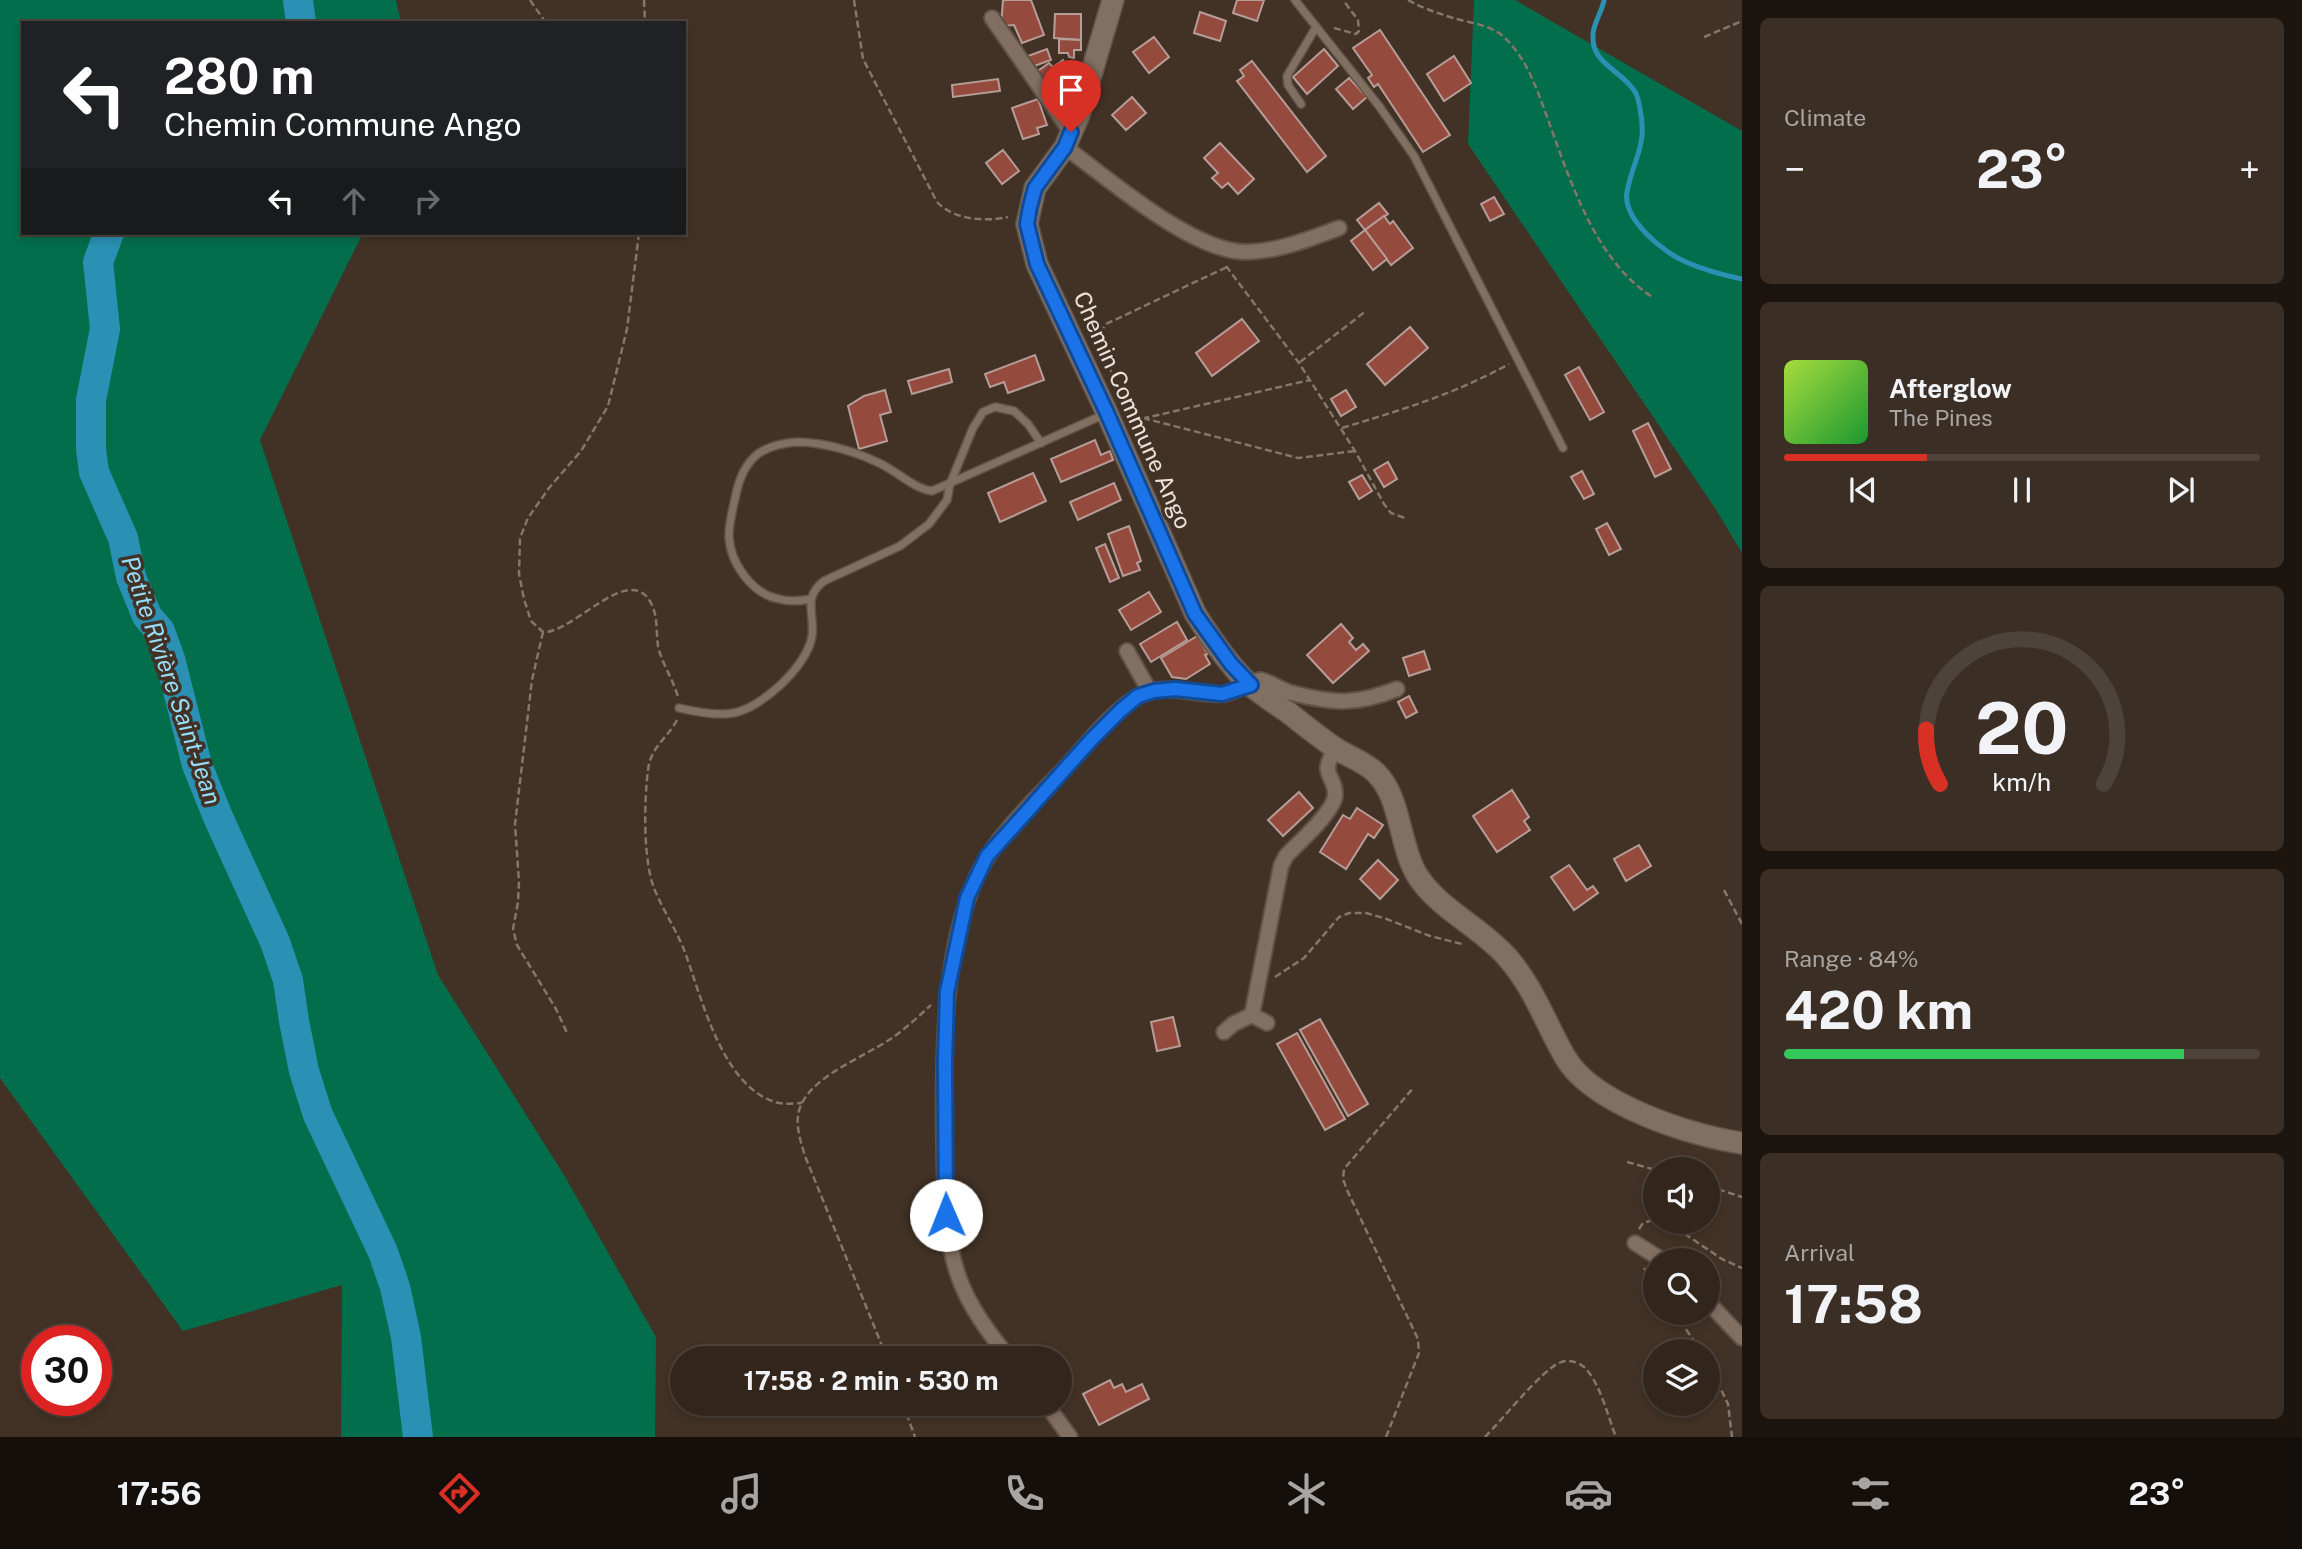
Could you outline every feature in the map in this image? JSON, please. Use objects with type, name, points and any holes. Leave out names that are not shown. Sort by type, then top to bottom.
[{"type":"street","name":"Chemin Commune Ango","points":[[1113,0],[1079,115],[1068,140],[1035,188],[1027,224],[1037,264],[1117,411],[1195,614],[1231,664],[1251,685],[1336,749],[1366,765],[1383,781],[1389,791],[1417,875],[1441,903],[1490,940],[1508,958],[1535,999],[1566,1060],[1581,1076],[1597,1090],[1631,1109],[1686,1129],[1742,1143]]},
{"type":"street","points":[[992,19],[1068,140],[1162,219],[1209,245],[1245,252],[1271,249],[1339,229]]},
{"type":"street","points":[[1127,651],[1150,692]]},
{"type":"street","points":[[999,1346],[970,1303],[958,1277],[950,1247],[946,1215],[944,1134],[947,992],[967,898],[987,856],[1113,717],[1138,696],[1175,689],[1222,694],[1261,680],[1291,692],[1347,702],[1366,700],[1397,689]]},
{"type":"street","points":[[1252,1015],[1281,866],[1286,856],[1333,803],[1334,789],[1328,765],[1336,749]]},
{"type":"street","points":[[1252,1015],[1267,1023]]},
{"type":"street","points":[[1224,1032],[1238,1021],[1252,1015]]},
{"type":"street","points":[[1634,1243],[1643,1248]]},
{"type":"street","points":[[1720,1315],[1742,1338]]},
{"type":"street","points":[[1055,1416],[1070,1437]]},
{"type":"lane","points":[[1295,0],[1379,106],[1414,156],[1563,448]]},
{"type":"lane","points":[[1301,104],[1289,85],[1287,76],[1316,27]]},
{"type":"lane","points":[[679,708],[713,714],[734,713],[752,706],[795,671],[812,637],[811,600],[814,589],[824,581],[900,546],[929,524],[947,500],[950,484],[973,428],[983,412],[995,407],[1014,411],[1028,424],[1041,443]]},
{"type":"lane","points":[[811,600],[776,599],[760,592],[734,560],[729,538],[736,492],[744,468],[758,454],[774,446],[796,442],[821,444],[877,461],[923,490],[932,491],[1117,411]]},
{"type":"path","points":[[530,0],[545,21]]},
{"type":"path","points":[[644,0],[645,21]]},
{"type":"path","points":[[854,0],[863,59],[937,202],[951,215],[991,219],[1013,216],[1030,207]]},
{"type":"path","points":[[1316,27],[1325,26],[1356,34],[1360,25],[1343,0]]},
{"type":"path","points":[[1408,0],[1430,10],[1480,24],[1505,37],[1529,68],[1575,191],[1603,245],[1637,288],[1654,298]]},
{"type":"path","points":[[1704,37],[1742,21]]},
{"type":"path","points":[[639,235],[626,329],[608,406],[581,451],[549,488],[528,518],[520,538],[519,574],[531,621],[543,632],[556,631],[618,592],[637,590],[645,595],[654,611],[659,648],[676,690],[679,708],[675,724],[657,745],[648,768],[647,857],[653,886],[680,938],[709,1022],[734,1067],[760,1095],[776,1103],[802,1104]]},
{"type":"path","points":[[1209,245],[1299,363],[1355,451],[1384,505],[1391,513],[1405,518]]},
{"type":"path","points":[[1117,411],[1099,335],[1106,324],[1227,267]]},
{"type":"path","points":[[1299,363],[1366,311]]},
{"type":"path","points":[[1341,429],[1436,399],[1477,382],[1518,359]]},
{"type":"path","points":[[1132,421],[1310,380]]},
{"type":"path","points":[[1143,418],[1298,458],[1355,451]]},
{"type":"path","points":[[543,632],[532,680],[515,824],[519,882],[513,929],[517,945],[568,1035]]},
{"type":"path","points":[[1724,890],[1742,924]]},
{"type":"path","points":[[1257,986],[1304,958],[1339,917],[1349,913],[1367,913],[1430,936],[1461,944]]},
{"type":"path","points":[[882,1346],[804,1156],[798,1123],[802,1104],[824,1079],[891,1039],[947,992]]},
{"type":"path","points":[[1386,1437],[1419,1353],[1418,1339],[1347,1190],[1343,1174],[1344,1169],[1415,1087]]},
{"type":"path","points":[[1627,1162],[1643,1166]]},
{"type":"path","points":[[1720,1190],[1742,1197]]},
{"type":"path","points":[[1685,1234],[1722,1259],[1742,1268]]},
{"type":"path","points":[[1485,1437],[1548,1371],[1560,1363],[1572,1361],[1583,1366],[1594,1380],[1616,1437]]},
{"type":"path","points":[[1720,1387],[1728,1404],[1732,1437]]},
{"type":"path","points":[[907,1416],[915,1437]]},
{"type":"green space","points":[[0,0],[396,0],[401,21],[21,21],[21,235],[362,235],[260,440],[438,975],[564,1175],[656,1337],[655,1437],[341,1437],[342,1285],[183,1331],[0,1078]]},
{"type":"green space","points":[[1474,0],[1515,0],[1742,131],[1742,553],[1715,508],[1468,144]]},
{"type":"building","points":[[1003,0],[1031,0],[1044,35],[1022,43],[1014,25],[1001,26]]},
{"type":"building","points":[[1237,0],[1264,0],[1257,21],[1233,13]]},
{"type":"building","points":[[1200,12],[1226,21],[1220,41],[1194,33]]},
{"type":"building","points":[[1055,14],[1081,14],[1081,40],[1054,38]]},
{"type":"building","points":[[1380,30],[1450,135],[1423,152],[1378,84],[1374,87],[1368,78],[1372,75],[1353,48]]},
{"type":"building","points":[[1154,37],[1169,57],[1149,73],[1133,52]]},
{"type":"building","points":[[1059,39],[1081,40],[1081,50],[1074,50],[1074,58],[1069,57],[1068,53],[1059,53]]},
{"type":"building","points":[[1047,49],[1051,60],[1029,68],[1025,57]]},
{"type":"building","points":[[1324,49],[1338,66],[1307,94],[1293,77]]},
{"type":"building","points":[[1454,56],[1471,83],[1444,101],[1427,74]]},
{"type":"building","points":[[1063,60],[1078,83],[1054,100],[1035,73],[1049,63],[1053,67]]},
{"type":"building","points":[[1252,61],[1326,156],[1307,172],[1237,81],[1244,76],[1240,70]]},
{"type":"building","points":[[1349,78],[1367,97],[1353,109],[1336,89]]},
{"type":"building","points":[[998,79],[1000,91],[953,97],[952,85]]},
{"type":"building","points":[[1132,97],[1146,113],[1126,130],[1112,115]]},
{"type":"building","points":[[1038,99],[1047,125],[1037,128],[1039,134],[1023,139],[1012,108]]},
{"type":"building","points":[[1220,143],[1254,179],[1238,194],[1228,183],[1222,188],[1212,178],[1218,173],[1204,158]]},
{"type":"building","points":[[1003,150],[1019,171],[1002,184],[986,163]]},
{"type":"building","points":[[1494,197],[1504,214],[1490,221],[1481,204]]},
{"type":"building","points":[[1379,203],[1388,214],[1365,230],[1357,220]]},
{"type":"building","points":[[1384,216],[1390,224],[1393,221],[1413,248],[1391,265],[1365,230]]},
{"type":"building","points":[[1365,230],[1387,259],[1373,270],[1351,241]]},
{"type":"building","points":[[1242,319],[1259,341],[1212,376],[1196,353]]},
{"type":"building","points":[[1410,327],[1428,348],[1385,385],[1367,364]]},
{"type":"building","points":[[1035,355],[1044,380],[1008,393],[1004,382],[990,387],[985,374]]},
{"type":"building","points":[[1579,367],[1604,412],[1590,420],[1565,375]]},
{"type":"building","points":[[949,369],[952,382],[912,394],[908,381]]},
{"type":"building","points":[[885,390],[891,412],[880,415],[887,441],[859,449],[848,406],[864,396]]},
{"type":"building","points":[[1346,390],[1356,407],[1341,416],[1331,399]]},
{"type":"building","points":[[1648,423],[1671,469],[1655,477],[1633,431]]},
{"type":"building","points":[[1095,440],[1101,455],[1110,451],[1113,460],[1061,482],[1051,459]]},
{"type":"building","points":[[1388,462],[1397,479],[1384,487],[1374,470]]},
{"type":"building","points":[[1582,471],[1594,494],[1584,499],[1571,477]]},
{"type":"building","points":[[1033,473],[1046,501],[1000,522],[988,493]]},
{"type":"building","points":[[1362,475],[1372,491],[1359,499],[1349,482]]},
{"type":"building","points":[[1114,483],[1121,500],[1078,520],[1070,502]]},
{"type":"building","points":[[1607,523],[1621,549],[1609,555],[1596,529]]},
{"type":"building","points":[[1129,526],[1141,561],[1137,563],[1140,570],[1123,576],[1108,534]]},
{"type":"building","points":[[1105,544],[1119,578],[1110,582],[1096,548]]},
{"type":"building","points":[[1149,592],[1161,612],[1131,630],[1119,610]]},
{"type":"building","points":[[1177,622],[1187,640],[1151,662],[1140,644]]},
{"type":"building","points":[[1341,624],[1353,638],[1349,642],[1356,650],[1363,644],[1369,651],[1333,683],[1307,655]]},
{"type":"building","points":[[1197,636],[1208,654],[1205,655],[1210,664],[1186,679],[1172,677],[1161,658]]},
{"type":"building","points":[[1424,651],[1430,669],[1409,676],[1403,658]]},
{"type":"building","points":[[1409,696],[1417,712],[1406,718],[1398,702]]},
{"type":"building","points":[[1512,790],[1529,817],[1524,821],[1530,830],[1497,852],[1473,816]]},
{"type":"building","points":[[1299,792],[1313,808],[1283,836],[1268,820]]},
{"type":"building","points":[[1357,808],[1383,825],[1374,838],[1368,834],[1346,869],[1320,852],[1343,815],[1350,819]]},
{"type":"building","points":[[1639,845],[1651,866],[1626,881],[1614,859]]},
{"type":"building","points":[[1378,860],[1398,880],[1380,899],[1360,879]]},
{"type":"building","points":[[1569,865],[1587,890],[1593,886],[1598,893],[1574,910],[1551,877]]},
{"type":"building","points":[[1173,1017],[1180,1046],[1157,1051],[1151,1022]]},
{"type":"building","points":[[1320,1019],[1368,1104],[1348,1116],[1300,1030]]},
{"type":"building","points":[[1297,1033],[1345,1119],[1325,1130],[1277,1044]]},
{"type":"building","points":[[1110,1380],[1114,1388],[1122,1384],[1126,1392],[1142,1384],[1149,1399],[1099,1425],[1083,1394]]},
{"type":"waterway","name":"Petite Rivière Saint-Jean","points":[[298,0],[301,21]]},
{"type":"waterway","points":[[1604,0],[1593,31],[1596,52],[1634,91],[1642,122],[1641,143],[1627,192],[1631,213],[1646,234],[1677,258],[1707,270],[1742,279]]},
{"type":"waterway","name":"Petite Rivière Saint-Jean","points":[[108,235],[98,262],[105,329],[91,400],[94,472],[123,538],[131,577],[147,616],[160,631],[170,659],[197,765],[275,942],[288,980],[304,1071],[318,1115],[383,1252],[395,1287],[406,1337],[418,1437]]},
{"type":"route","points":[[946,1215],[944,1134],[947,992],[967,898],[987,856],[1091,740],[1138,696],[1175,689],[1222,694],[1251,685],[1212,640],[1195,614],[1107,413],[1037,264],[1027,224],[1030,207],[1035,188],[1065,147],[1071,132]]}]
